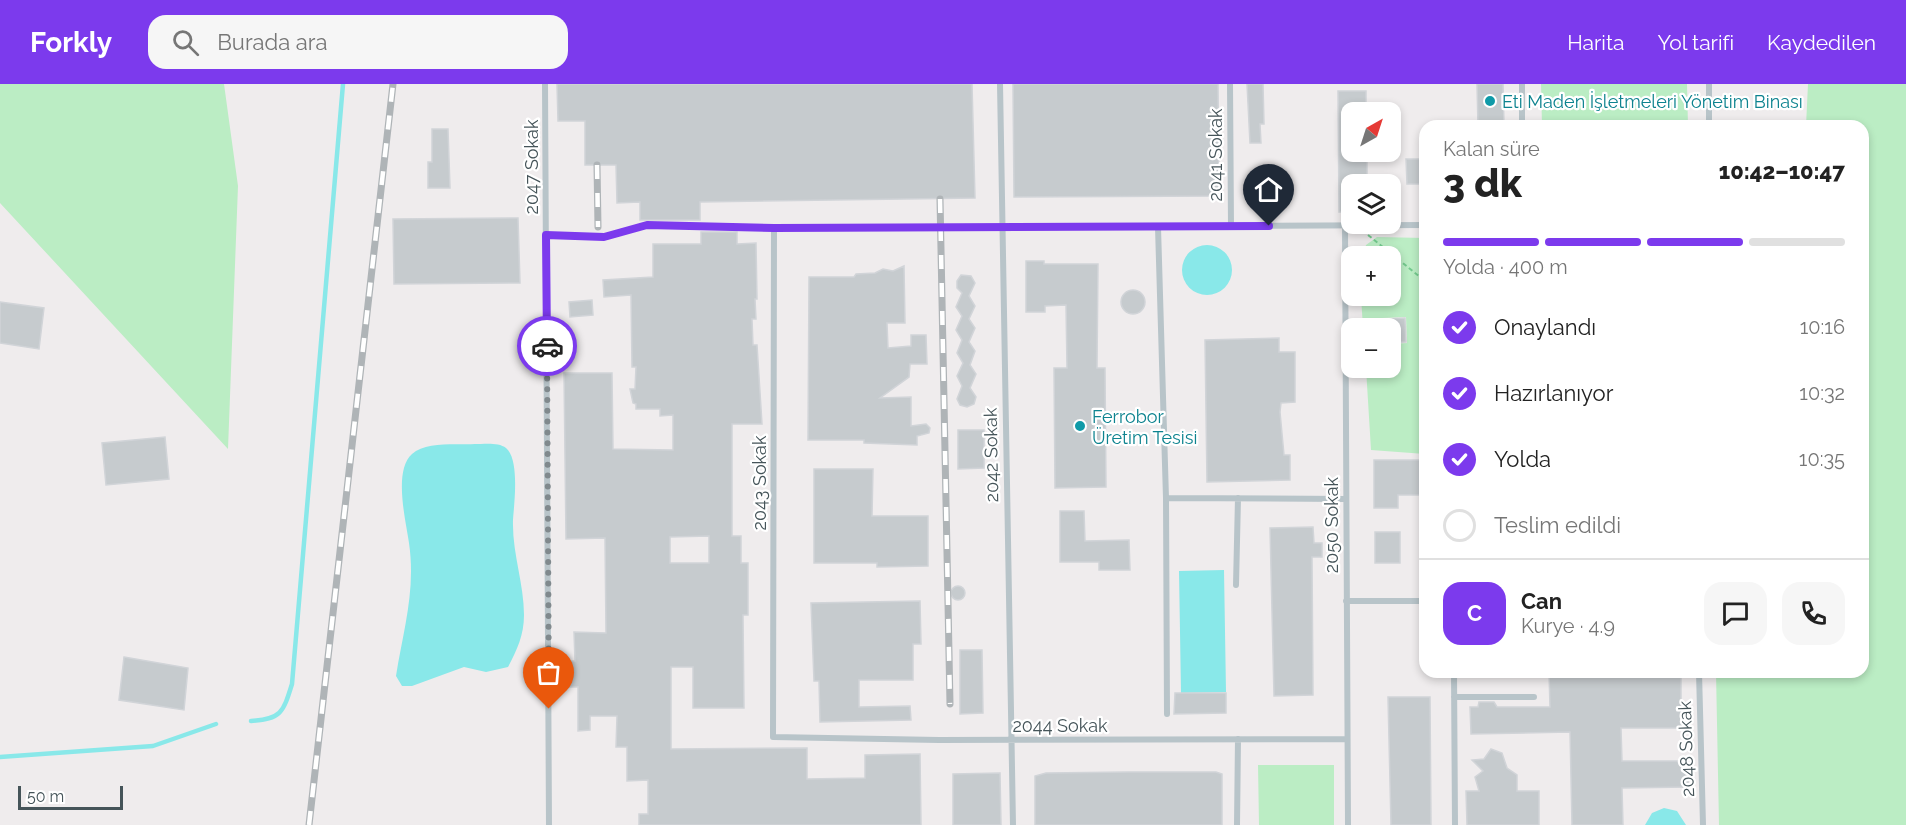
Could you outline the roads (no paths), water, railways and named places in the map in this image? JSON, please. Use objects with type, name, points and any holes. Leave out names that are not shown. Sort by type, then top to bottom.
[{"type":"lane","name":"2047 Sokak","points":[[545,84],[549,825]]},
{"type":"lane","name":"2042 Sokak","points":[[1000,84],[1012,825]]},
{"type":"lane","name":"2041 Sokak","points":[[1230,84],[1231,226]]},
{"type":"lane","points":[[1522,84],[1522,120]]},
{"type":"lane","points":[[1709,84],[1709,120]]},
{"type":"lane","points":[[546,235],[604,237],[647,225],[774,228],[1341,226]]},
{"type":"lane","points":[[1401,225],[1419,225]]},
{"type":"lane","points":[[1158,227],[1166,498],[1167,714]]},
{"type":"lane","name":"2043 Sokak","points":[[773,737],[774,228]]},
{"type":"lane","name":"2050 Sokak","points":[[1345,234],[1348,825]]},
{"type":"lane","points":[[1166,498],[1346,498]]},
{"type":"lane","points":[[1236,585],[1238,498]]},
{"type":"lane","points":[[1346,602],[1419,601]]},
{"type":"lane","points":[[1454,678],[1455,825]]},
{"type":"lane","name":"2048 Sokak","points":[[1699,678],[1703,825]]},
{"type":"lane","points":[[1454,697],[1534,697]]},
{"type":"lane","name":"2044 Sokak","points":[[773,737],[1011,740],[1346,739]]},
{"type":"lane","points":[[1237,825],[1238,739]]},
{"type":"water","points":[[1207,245],[1216,247],[1227,256],[1232,270],[1230,279],[1221,290],[1207,295],[1198,293],[1187,284],[1182,270],[1184,261],[1193,250]]},
{"type":"water","points":[[491,444],[506,448],[515,472],[513,532],[524,622],[517,648],[508,667],[486,672],[464,667],[412,686],[402,686],[396,676],[408,611],[411,578],[409,543],[402,497],[403,472],[406,462],[418,450],[433,445]]},
{"type":"water","points":[[1224,570],[1226,692],[1181,693],[1179,571]]},
{"type":"water","points":[[1664,808],[1677,811],[1686,825],[1645,825],[1652,813]]},
{"type":"waterway","points":[[251,721],[269,718],[279,713],[286,702],[292,684],[343,84]]},
{"type":"waterway","points":[[0,757],[153,746],[216,724]]},
{"type":"railway","points":[[309,825],[393,84]]},
{"type":"railway","points":[[597,165],[598,227]]},
{"type":"railway","points":[[940,199],[950,704]]},
{"type":"place","name":"Eti Maden İşletmeleri Yönetim Binası","points":[[1490,101]]},
{"type":"place","name":"Ferrobor Üretim Tesisi","points":[[1080,426]]}]
